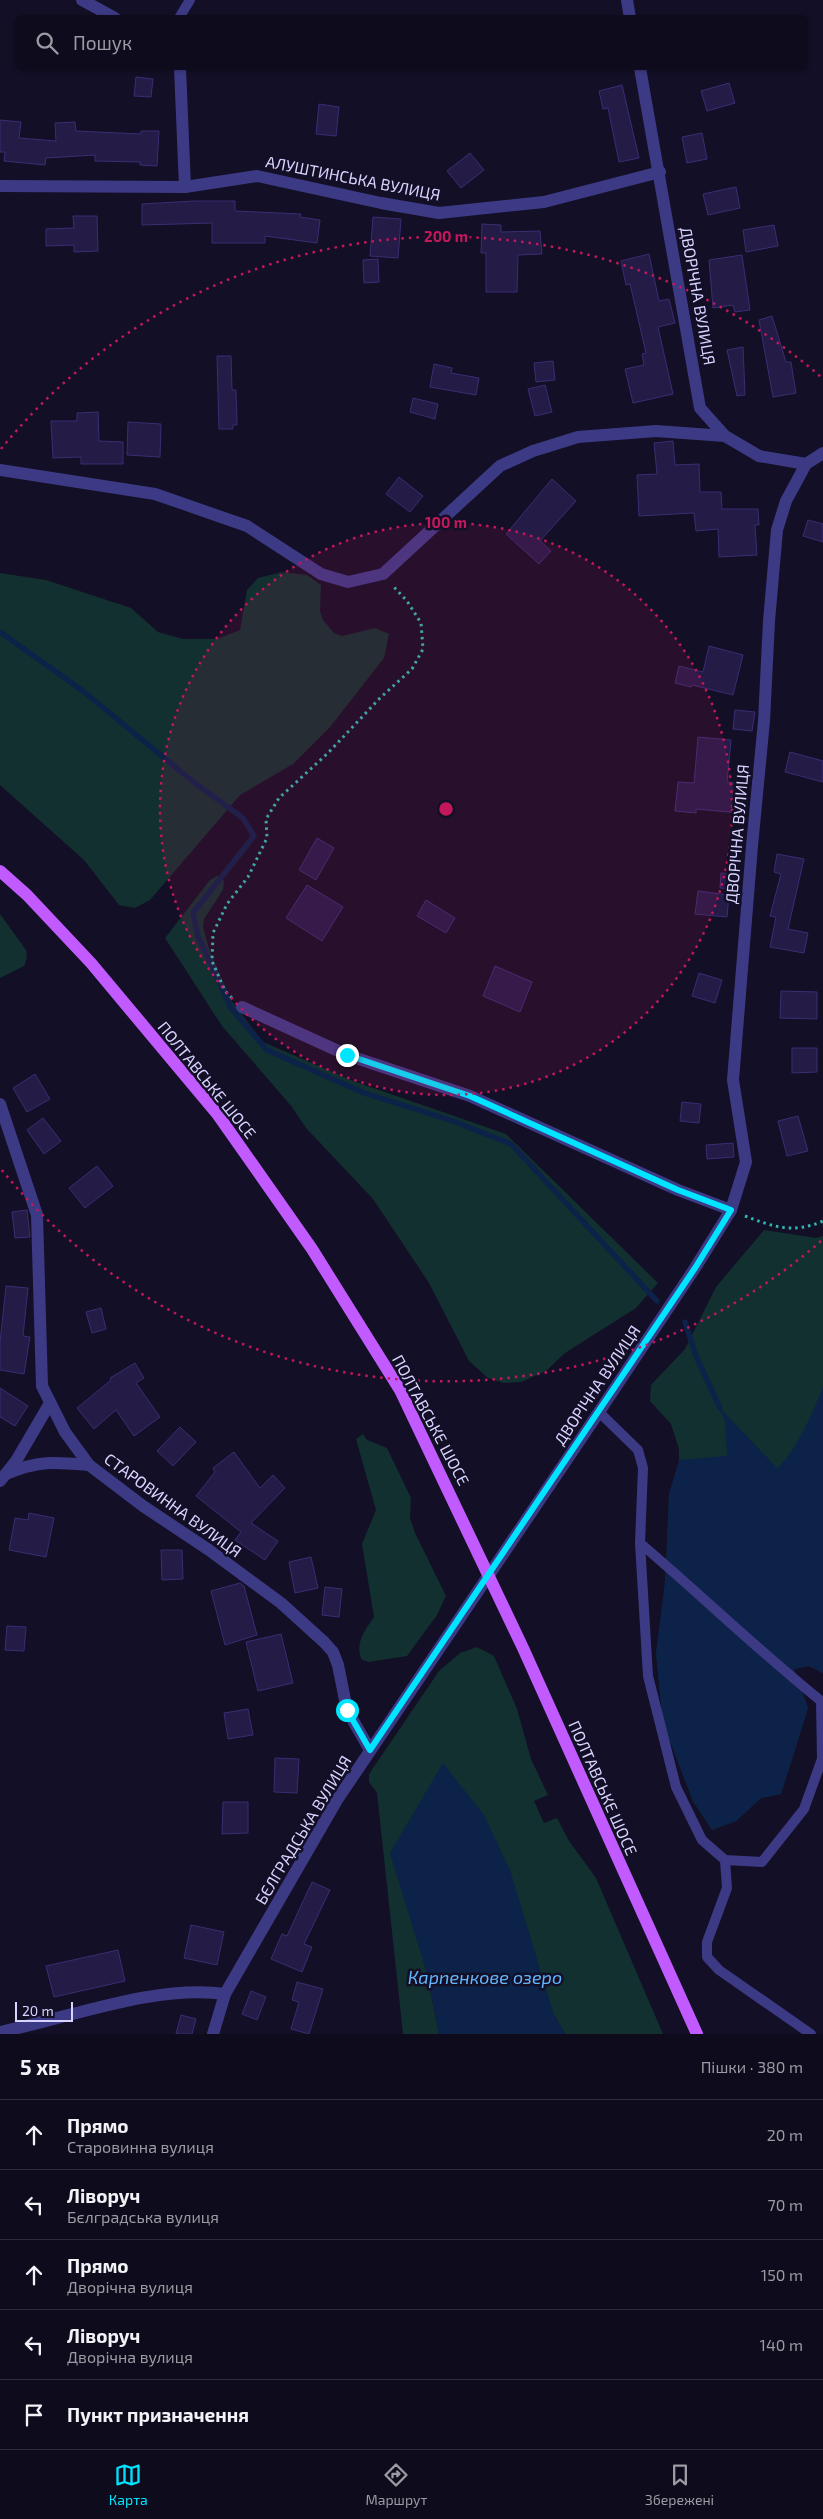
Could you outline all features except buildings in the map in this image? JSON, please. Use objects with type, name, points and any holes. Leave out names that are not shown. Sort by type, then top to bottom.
[{"type":"main road","name":"ПОЛТАВСЬКЕ ШОСЕ","points":[[0,871],[27,896],[91,963],[218,1115],[312,1249],[400,1390],[448,1487],[697,2034]]},
{"type":"street","points":[[82,0],[110,15]]},
{"type":"street","points":[[627,0],[630,15]]},
{"type":"street","points":[[180,70],[185,187]]},
{"type":"street","name":"ДВОРІЧНА ВУЛИЦЯ","points":[[640,70],[660,172],[700,408],[725,436],[760,456],[806,464]]},
{"type":"street","name":"АЛУШТИНСЬКА ВУЛИЦЯ","points":[[0,186],[185,187],[257,176],[381,203],[439,213],[544,202],[660,172]]},
{"type":"street","points":[[0,470],[154,494],[248,526],[321,574],[348,582],[383,574],[500,466],[533,451],[578,437],[656,431],[725,436]]},
{"type":"street","name":"ДВОРІЧНА ВУЛИЦЯ","points":[[488,1576],[695,1268],[731,1210],[746,1162],[733,1080],[764,721],[769,620],[777,530],[786,501],[806,464],[823,453]]},
{"type":"street","points":[[242,1007],[347,1055],[470,1096],[678,1190],[731,1210]]},
{"type":"street","name":"СТАРОВИННА ВУЛИЦЯ","points":[[0,1104],[37,1214],[42,1386],[65,1432],[89,1465],[143,1506],[209,1550],[281,1603],[324,1642],[333,1652],[338,1665],[347,1710],[370,1750]]},
{"type":"street","points":[[3,1478],[50,1403]]},
{"type":"street","points":[[3,1478],[24,1466],[48,1461],[89,1465]]},
{"type":"street","name":"БЄЛГРАДСЬКА ВУЛИЦЯ","points":[[213,2034],[225,1994],[337,1800],[488,1576]]},
{"type":"street","points":[[0,2032],[85,2010],[178,1992],[203,1991],[225,1994]]},
{"type":"lane","points":[[181,15],[190,0]]},
{"type":"lane","points":[[599,1412],[638,1450],[643,1468],[640,1543],[648,1676],[676,1786],[702,1840],[725,1860],[762,1862],[804,1809],[822,1759],[821,1702],[764,1655],[688,1584],[640,1543]]},
{"type":"lane","points":[[725,1860],[727,1888],[707,1942],[707,1957],[719,1970],[811,2034]]},
{"type":"path","points":[[242,1007],[225,991],[212,961],[213,933],[227,904],[248,876],[267,838],[266,819],[279,798],[328,753],[380,698],[412,669],[423,649],[422,624],[407,601],[383,574]]},
{"type":"path","points":[[731,1210],[773,1226],[805,1229],[823,1221]]},
{"type":"green space","points":[[282,572],[307,575],[321,585],[320,611],[323,620],[334,633],[342,636],[375,628],[389,634],[384,658],[330,727],[293,764],[240,795],[150,900],[135,908],[119,905],[84,860],[0,785],[0,573],[46,580],[131,608],[158,632],[183,639],[217,639],[240,630],[247,590],[258,578]]},
{"type":"green space","points":[[217,876],[224,881],[223,890],[204,919],[203,927],[210,952],[231,1000],[263,1042],[356,1082],[506,1134],[658,1283],[636,1308],[565,1353],[546,1371],[521,1382],[504,1383],[488,1378],[469,1361],[429,1283],[373,1199],[306,1128],[292,1107],[222,1026],[165,938],[210,880]]},
{"type":"green space","points":[[0,914],[26,950],[27,958],[24,966],[0,978]]},
{"type":"green space","points":[[764,1230],[816,1238],[823,1236],[823,1673],[809,1666],[794,1669],[808,1708],[781,1794],[761,1798],[736,1821],[712,1830],[693,1801],[663,1723],[656,1653],[664,1614],[669,1494],[679,1465],[679,1449],[671,1424],[650,1401],[651,1385],[685,1349],[716,1287]]},
{"type":"green space","points":[[363,1434],[367,1440],[387,1448],[411,1498],[410,1518],[415,1533],[446,1596],[437,1615],[407,1656],[369,1662],[362,1660],[359,1648],[362,1637],[374,1617],[362,1544],[376,1510],[356,1439]]},
{"type":"green space","points":[[477,1647],[494,1656],[517,1709],[531,1759],[548,1795],[534,1801],[544,1823],[557,1818],[569,1841],[596,1878],[663,2034],[565,2034],[554,2015],[427,1974],[439,2034],[403,2034],[377,1793],[369,1782],[369,1774],[439,1671],[460,1653]]},
{"type":"water","points":[[823,1386],[823,1673],[809,1666],[794,1669],[808,1708],[781,1794],[761,1798],[736,1821],[712,1830],[693,1801],[663,1723],[656,1653],[666,1573],[669,1494],[679,1460],[727,1456],[725,1422],[720,1408],[777,1468],[784,1462],[797,1442],[810,1418]]},
{"type":"water","name":"Карпенкове озеро","points":[[443,1763],[484,1815],[510,1870],[554,2015],[565,2034],[439,2034],[427,1974],[390,1853]]},
{"type":"waterway","points":[[0,632],[83,691],[196,784],[243,818],[254,836],[193,913],[198,936],[231,1008],[267,1050],[364,1093],[453,1121],[511,1144],[657,1301]]},
{"type":"waterway","points":[[685,1322],[696,1356],[720,1408]]},
{"type":"route","points":[[347,1055],[470,1096],[678,1190],[731,1210],[695,1268],[635,1355],[599,1412],[370,1750],[347,1710]]}]
